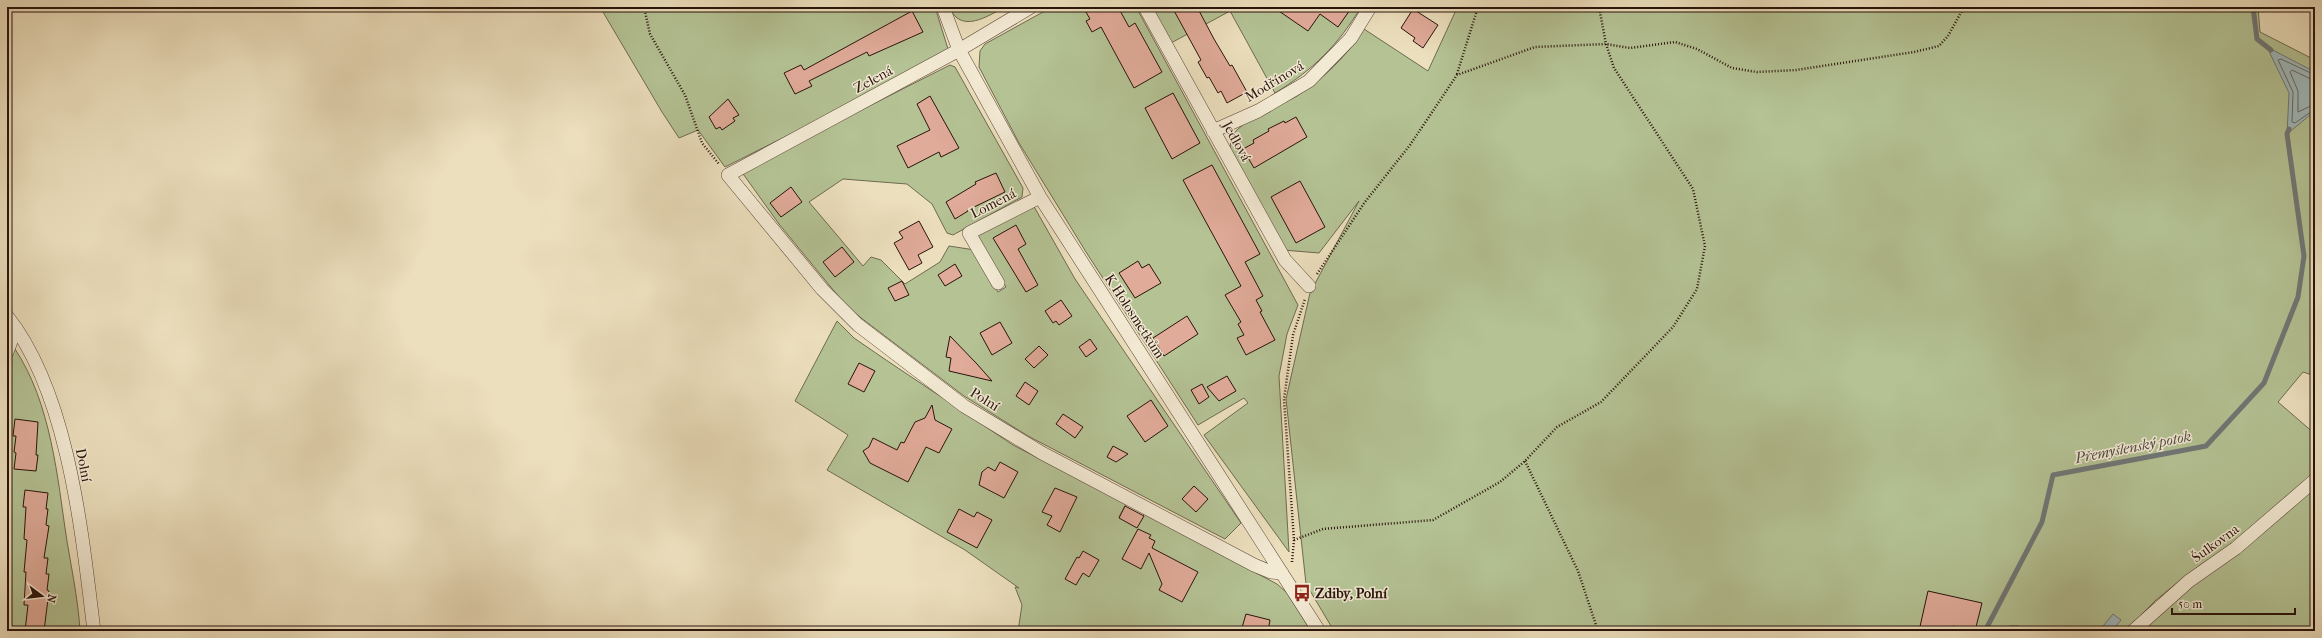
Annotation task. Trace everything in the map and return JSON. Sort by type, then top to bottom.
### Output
[{"type":"street","name":"K Holosmetkům","points":[[943,7],[959,50],[1040,197],[1319,631]]},
{"type":"street","name":"Zelená","points":[[728,175],[959,50],[1031,7]]},
{"type":"street","name":"Jedlová","points":[[1145,7],[1285,260],[1309,286]]},
{"type":"street","name":"Modřínová","points":[[1213,131],[1258,111],[1309,81],[1351,38],[1370,7]]},
{"type":"street","name":"Polní","points":[[728,175],[822,289],[858,325],[964,406],[1042,453],[1254,565],[1271,572],[1282,573]]},
{"type":"street","name":"Lomená","points":[[998,282],[969,233],[1040,197]]},
{"type":"street","name":"Dolní","points":[[7,316],[16,328],[42,374],[61,433],[83,546],[94,631]]},
{"type":"street","points":[[7,352],[16,328]]},
{"type":"street","name":"Šulkovna","points":[[2133,631],[2188,581],[2236,548],[2315,480]]},
{"type":"lane","points":[[2002,631],[2016,629],[2019,631]]},
{"type":"path","points":[[644,7],[650,34],[685,95],[702,143],[728,175]]},
{"type":"path","points":[[1282,573],[1293,561],[1294,540],[1284,399],[1293,335],[1309,286],[1365,202],[1410,145],[1457,75],[1478,7]]},
{"type":"path","points":[[1294,540],[1323,529],[1433,520],[1500,482],[1525,461],[1557,427],[1601,402],[1673,327],[1698,289],[1705,246],[1693,189],[1614,68],[1606,44],[1599,7]]},
{"type":"path","points":[[1457,75],[1535,47],[1606,44],[1630,48],[1675,42],[1697,49],[1732,68],[1757,72],[1796,70],[1914,52],[1939,46],[1948,36],[1964,7]]},
{"type":"path","points":[[1525,461],[1578,571],[1598,631]]},
{"type":"green space","points":[[600,7],[935,7],[948,49],[945,56],[725,167],[698,130],[679,138]]},
{"type":"green space","points":[[949,7],[1005,7],[982,19],[967,22],[960,20],[954,15]]},
{"type":"green space","points":[[1052,7],[1136,7],[1298,305],[1287,334],[1279,376],[1289,552],[1204,435],[1248,403],[1244,398],[1198,425],[1086,252],[1019,143],[979,67],[980,51],[985,44]]},
{"type":"green space","points":[[1152,7],[1361,7],[1353,20],[1324,56],[1288,85],[1275,93],[1230,11],[1171,43]]},
{"type":"green space","points":[[1456,7],[2258,7],[2260,32],[2315,60],[2315,376],[2303,372],[2278,402],[2315,434],[2315,631],[2145,631],[2183,578],[2156,600],[2125,631],[1334,631],[1306,584],[1286,399],[1310,293],[1359,201],[1319,253],[1283,250],[1230,148],[1231,142],[1234,133],[1251,119],[1290,100],[1316,82],[1342,58],[1364,29],[1428,71],[1457,8]]},
{"type":"green space","points":[[950,65],[955,67],[1023,188],[1022,197],[953,235],[947,233],[932,204],[907,184],[843,179],[809,202],[863,266],[871,257],[881,260],[905,284],[940,262],[949,246],[975,250],[998,292],[1006,287],[978,237],[980,230],[1032,203],[1075,279],[1241,523],[1225,539],[1028,436],[964,396],[848,308],[779,224],[741,171]]},
{"type":"green space","points":[[837,321],[854,338],[1013,445],[1126,504],[1119,517],[1137,527],[1144,514],[1277,584],[1287,593],[1311,631],[1018,631],[1022,605],[1015,587],[1019,588],[965,550],[827,470],[848,435],[795,401]]},
{"type":"green space","points":[[7,338],[21,359],[32,381],[41,404],[48,429],[54,454],[76,592],[80,631],[7,631]]},
{"type":"water","points":[[2267,47],[2315,72],[2315,111],[2287,134],[2289,93]]},
{"type":"water","points":[[2113,614],[2121,620],[2112,631],[2099,631]]},
{"type":"building","points":[[1083,7],[1118,7],[1129,27],[1135,23],[1162,72],[1134,88],[1101,27],[1092,32],[1086,21],[1090,19]]},
{"type":"building","points":[[1172,7],[1197,7],[1214,39],[1230,66],[1232,65],[1247,92],[1227,103],[1221,91],[1218,93],[1198,62],[1201,60]]},
{"type":"building","points":[[1273,7],[1352,7],[1338,27],[1320,14],[1308,31]]},
{"type":"building","points":[[1413,9],[1438,25],[1423,48],[1413,41],[1415,38],[1401,28]]},
{"type":"building","points":[[912,11],[923,32],[869,56],[867,52],[809,81],[812,86],[795,94],[784,73],[801,65],[804,70]]},
{"type":"building","points":[[1173,93],[1200,143],[1172,159],[1145,108]]},
{"type":"building","points":[[930,96],[959,148],[941,157],[939,152],[908,168],[897,146],[930,130],[917,104]]},
{"type":"building","points":[[728,99],[739,115],[733,118],[735,121],[722,130],[720,127],[716,129],[709,117]]},
{"type":"building","points":[[1296,117],[1307,137],[1254,168],[1243,149],[1254,143],[1253,140],[1269,131],[1268,129]]},
{"type":"building","points":[[1212,165],[1260,254],[1245,262],[1263,296],[1256,300],[1262,311],[1260,312],[1275,340],[1246,355],[1237,338],[1244,335],[1238,324],[1241,322],[1225,295],[1241,286],[1183,180]]},
{"type":"building","points":[[996,173],[1005,192],[968,210],[955,219],[946,202],[976,184],[975,182]]},
{"type":"building","points":[[1300,181],[1325,227],[1296,243],[1271,197]]},
{"type":"building","points":[[791,187],[802,202],[781,217],[770,203]]},
{"type":"building","points":[[919,221],[933,247],[918,255],[922,263],[909,270],[894,243],[903,238],[899,232]]},
{"type":"building","points":[[1016,225],[1026,244],[1018,249],[1038,285],[1026,292],[993,238]]},
{"type":"building","points":[[842,247],[854,262],[835,277],[823,262]]},
{"type":"building","points":[[1138,261],[1142,268],[1149,264],[1161,283],[1135,298],[1119,273]]},
{"type":"building","points":[[955,264],[962,276],[945,286],[938,275]]},
{"type":"building","points":[[902,281],[909,295],[895,301],[888,288]]},
{"type":"building","points":[[1061,300],[1072,316],[1059,325],[1056,321],[1053,323],[1045,311]]},
{"type":"building","points":[[1187,316],[1198,334],[1164,356],[1153,338]]},
{"type":"building","points":[[1000,322],[1012,343],[992,355],[980,333]]},
{"type":"building","points":[[950,336],[992,381],[949,371],[951,358],[946,357]]},
{"type":"building","points":[[1090,339],[1097,349],[1086,357],[1079,347]]},
{"type":"building","points":[[1039,346],[1048,355],[1034,368],[1025,359]]},
{"type":"building","points":[[859,363],[875,371],[864,392],[848,384]]},
{"type":"building","points":[[1227,376],[1236,391],[1219,401],[1207,387]]},
{"type":"building","points":[[1025,382],[1038,391],[1029,405],[1016,396]]},
{"type":"building","points":[[1202,384],[1209,397],[1199,404],[1191,390]]},
{"type":"building","points":[[1151,400],[1168,426],[1145,442],[1127,416]]},
{"type":"building","points":[[932,405],[935,420],[952,429],[939,453],[926,447],[908,482],[870,463],[863,451],[869,447],[873,438],[897,450],[901,442],[904,443],[915,422],[925,418]]},
{"type":"building","points":[[1063,414],[1083,427],[1075,438],[1056,424]]},
{"type":"building","points":[[15,419],[38,422],[36,455],[38,455],[36,471],[14,469],[16,453],[14,452],[16,436],[13,436]]},
{"type":"building","points":[[1113,446],[1128,454],[1116,462],[1107,457]]},
{"type":"building","points":[[1000,462],[1018,472],[1004,498],[979,485],[982,472],[988,467],[995,471]]},
{"type":"building","points":[[1194,486],[1208,499],[1196,512],[1182,499]]},
{"type":"building","points":[[1055,488],[1077,497],[1060,532],[1047,525],[1052,516],[1042,512]]},
{"type":"building","points":[[25,490],[48,493],[46,525],[49,526],[44,558],[48,558],[46,574],[49,574],[47,590],[49,591],[44,631],[25,631],[28,605],[24,605],[26,572],[24,572],[27,540],[24,539],[26,507],[23,507]]},
{"type":"building","points":[[1125,506],[1144,516],[1137,528],[1119,518]]},
{"type":"building","points":[[959,509],[974,517],[977,512],[992,520],[977,548],[947,532]]},
{"type":"building","points":[[1138,529],[1151,535],[1149,538],[1155,541],[1152,548],[1198,572],[1182,602],[1159,590],[1162,584],[1149,553],[1141,569],[1122,559]]},
{"type":"building","points":[[1083,551],[1099,560],[1089,577],[1083,573],[1076,585],[1065,579],[1077,557],[1079,558]]},
{"type":"building","points":[[1928,591],[1982,603],[1975,631],[1953,626],[1952,631],[1919,631]]},
{"type":"building","points":[[1246,614],[1270,620],[1268,631],[1241,631]]},
{"type":"waterway","name":"Přemyšlenský potok","points":[[2253,7],[2257,39],[2271,50]]},
{"type":"waterway","name":"Přemyšlenský potok","points":[[1985,631],[2042,522],[2053,475],[2206,446],[2264,383],[2298,297],[2304,256],[2287,134],[2289,129]]},
{"type":"place","name":"Zdiby, Polní","points":[[1302,593]]}]
